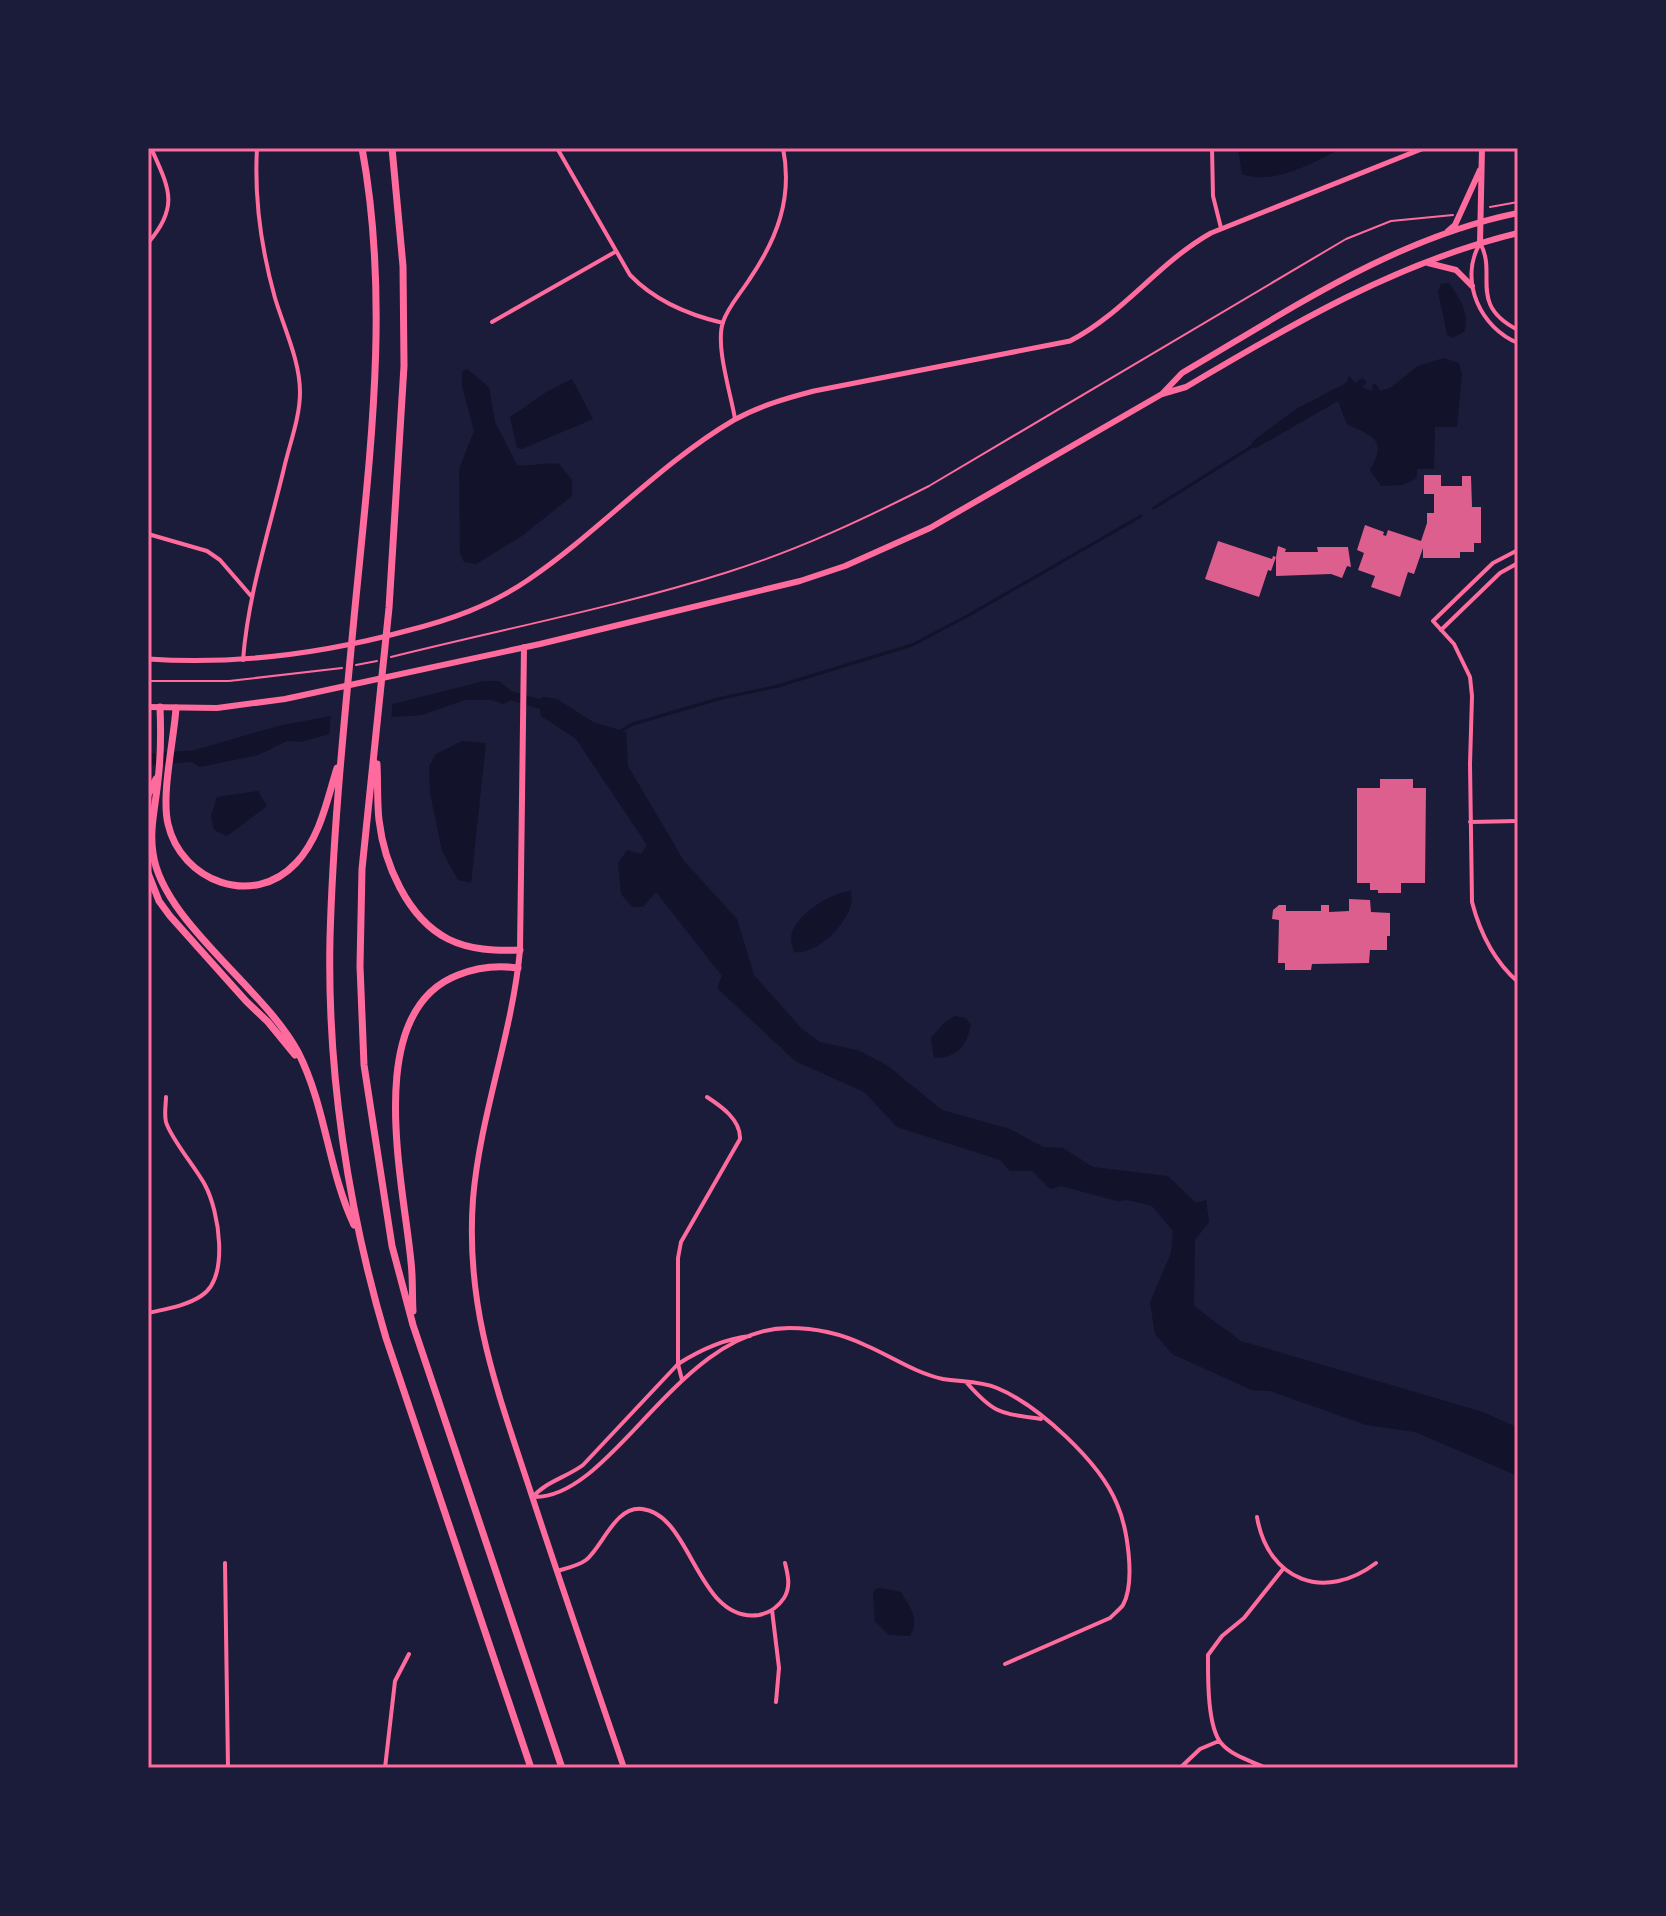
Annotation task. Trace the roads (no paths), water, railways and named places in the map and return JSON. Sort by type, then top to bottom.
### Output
[{"type":"highway","points":[[362,148],[372,226],[376,359],[373,437],[341,755],[330,939],[343,1140],[358,1234],[386,1338],[531,1768]]},
{"type":"highway","points":[[392,148],[400,217],[405,311],[401,435],[389,608],[362,869],[360,966],[364,1065],[392,1246],[413,1325],[562,1768]]},
{"type":"highway","points":[[160,707],[159,774],[152,849],[159,877],[178,908],[282,1027],[298,1053],[325,1124],[345,1205],[358,1234]]},
{"type":"highway","points":[[176,708],[167,820],[174,843],[189,864],[197,872],[220,882],[259,884],[296,864],[313,840],[341,755]]},
{"type":"highway","points":[[376,746],[379,821],[384,846],[392,871],[414,909],[446,938],[469,947],[494,951],[520,950]]},
{"type":"highway","points":[[148,795],[159,774]]},
{"type":"highway","points":[[148,873],[159,901],[170,916],[286,1042],[310,1080]]},
{"type":"highway","points":[[413,1325],[411,1263],[396,1128],[399,1057],[406,1030],[432,991],[448,979],[473,969],[518,968]]},
{"type":"main road","points":[[1480,243],[1482,148]]},
{"type":"main road","points":[[1445,233],[1455,225],[1481,167]]},
{"type":"main road","points":[[148,707],[241,707],[285,699],[524,647],[800,581],[845,566],[930,528],[1162,394],[1182,373],[1330,286],[1398,252],[1445,233],[1518,213]]},
{"type":"main road","points":[[1162,394],[1177,392],[1359,290],[1420,263],[1518,233]]},
{"type":"main road","points":[[1420,263],[1447,266],[1456,270],[1472,286]]},
{"type":"main road","points":[[524,647],[520,950],[505,1041],[478,1159],[473,1200],[474,1284],[479,1325],[501,1406],[624,1768]]},
{"type":"street","points":[[148,243],[167,218],[170,201],[167,185],[151,148]]},
{"type":"street","points":[[243,660],[252,597],[294,435],[300,395],[299,375],[266,265],[259,229],[255,193],[257,148]]},
{"type":"street","points":[[557,148],[630,275],[653,294],[723,323]]},
{"type":"street","points":[[735,419],[720,340],[723,323],[777,233],[787,186],[783,148]]},
{"type":"street","points":[[1212,148],[1213,196],[1221,228]]},
{"type":"street","points":[[148,659],[243,660],[302,655],[438,623],[495,601],[529,580],[698,444],[735,419],[780,400],[814,391],[1070,341],[1105,321],[1162,266],[1189,245],[1221,228],[1424,148]]},
{"type":"street","points":[[1480,243],[1474,254],[1472,286],[1479,310],[1500,333],[1518,343]]},
{"type":"street","points":[[1480,243],[1485,252],[1484,286],[1489,301],[1501,318],[1518,330]]},
{"type":"street","points":[[492,322],[615,252]]},
{"type":"street","points":[[148,534],[207,551],[220,560],[252,597]]},
{"type":"street","points":[[1518,550],[1493,563],[1433,621],[1462,655],[1470,677],[1470,822],[1472,890],[1477,923],[1506,972],[1518,982]]},
{"type":"street","points":[[1441,630],[1500,573],[1518,563]]},
{"type":"street","points":[[1470,822],[1518,821]]},
{"type":"street","points":[[148,1313],[191,1302],[205,1294],[215,1280],[219,1263],[219,1237],[213,1205],[207,1188],[166,1122],[166,1097]]},
{"type":"street","points":[[682,1380],[678,1364],[678,1258],[681,1242],[740,1139],[740,1131],[723,1107],[707,1097]]},
{"type":"street","points":[[533,1497],[545,1498],[567,1489],[592,1472],[703,1362],[766,1330],[787,1328],[828,1333],[863,1344],[920,1372],[999,1388],[1044,1419],[1085,1454],[1113,1494],[1127,1544],[1128,1589],[1122,1606],[1110,1618],[1005,1664]]},
{"type":"street","points":[[533,1497],[541,1487],[568,1476],[583,1465],[678,1364],[696,1352],[730,1339],[750,1336]]},
{"type":"street","points":[[966,1382],[984,1403],[999,1413],[1044,1419]]},
{"type":"street","points":[[557,1571],[582,1563],[627,1512],[638,1508],[659,1515],[673,1529],[700,1577],[731,1608],[751,1615],[772,1610],[783,1600],[788,1588],[785,1563]]},
{"type":"street","points":[[1257,1517],[1259,1534],[1266,1548],[1283,1569],[1301,1579],[1333,1583],[1349,1580],[1376,1563]]},
{"type":"street","points":[[225,1563],[228,1768]]},
{"type":"street","points":[[1266,1768],[1235,1753],[1219,1741],[1212,1718],[1208,1655],[1222,1636],[1244,1618],[1283,1569]]},
{"type":"street","points":[[772,1610],[779,1668],[776,1702]]},
{"type":"street","points":[[385,1768],[395,1681],[409,1654]]},
{"type":"street","points":[[148,1708],[148,1721]]},
{"type":"street","points":[[1180,1768],[1200,1749],[1219,1741]]},
{"type":"waterway","points":[[1154,508],[1251,447]]},
{"type":"waterway","points":[[620,731],[633,724],[718,699],[778,686],[912,645],[1141,516]]}]
